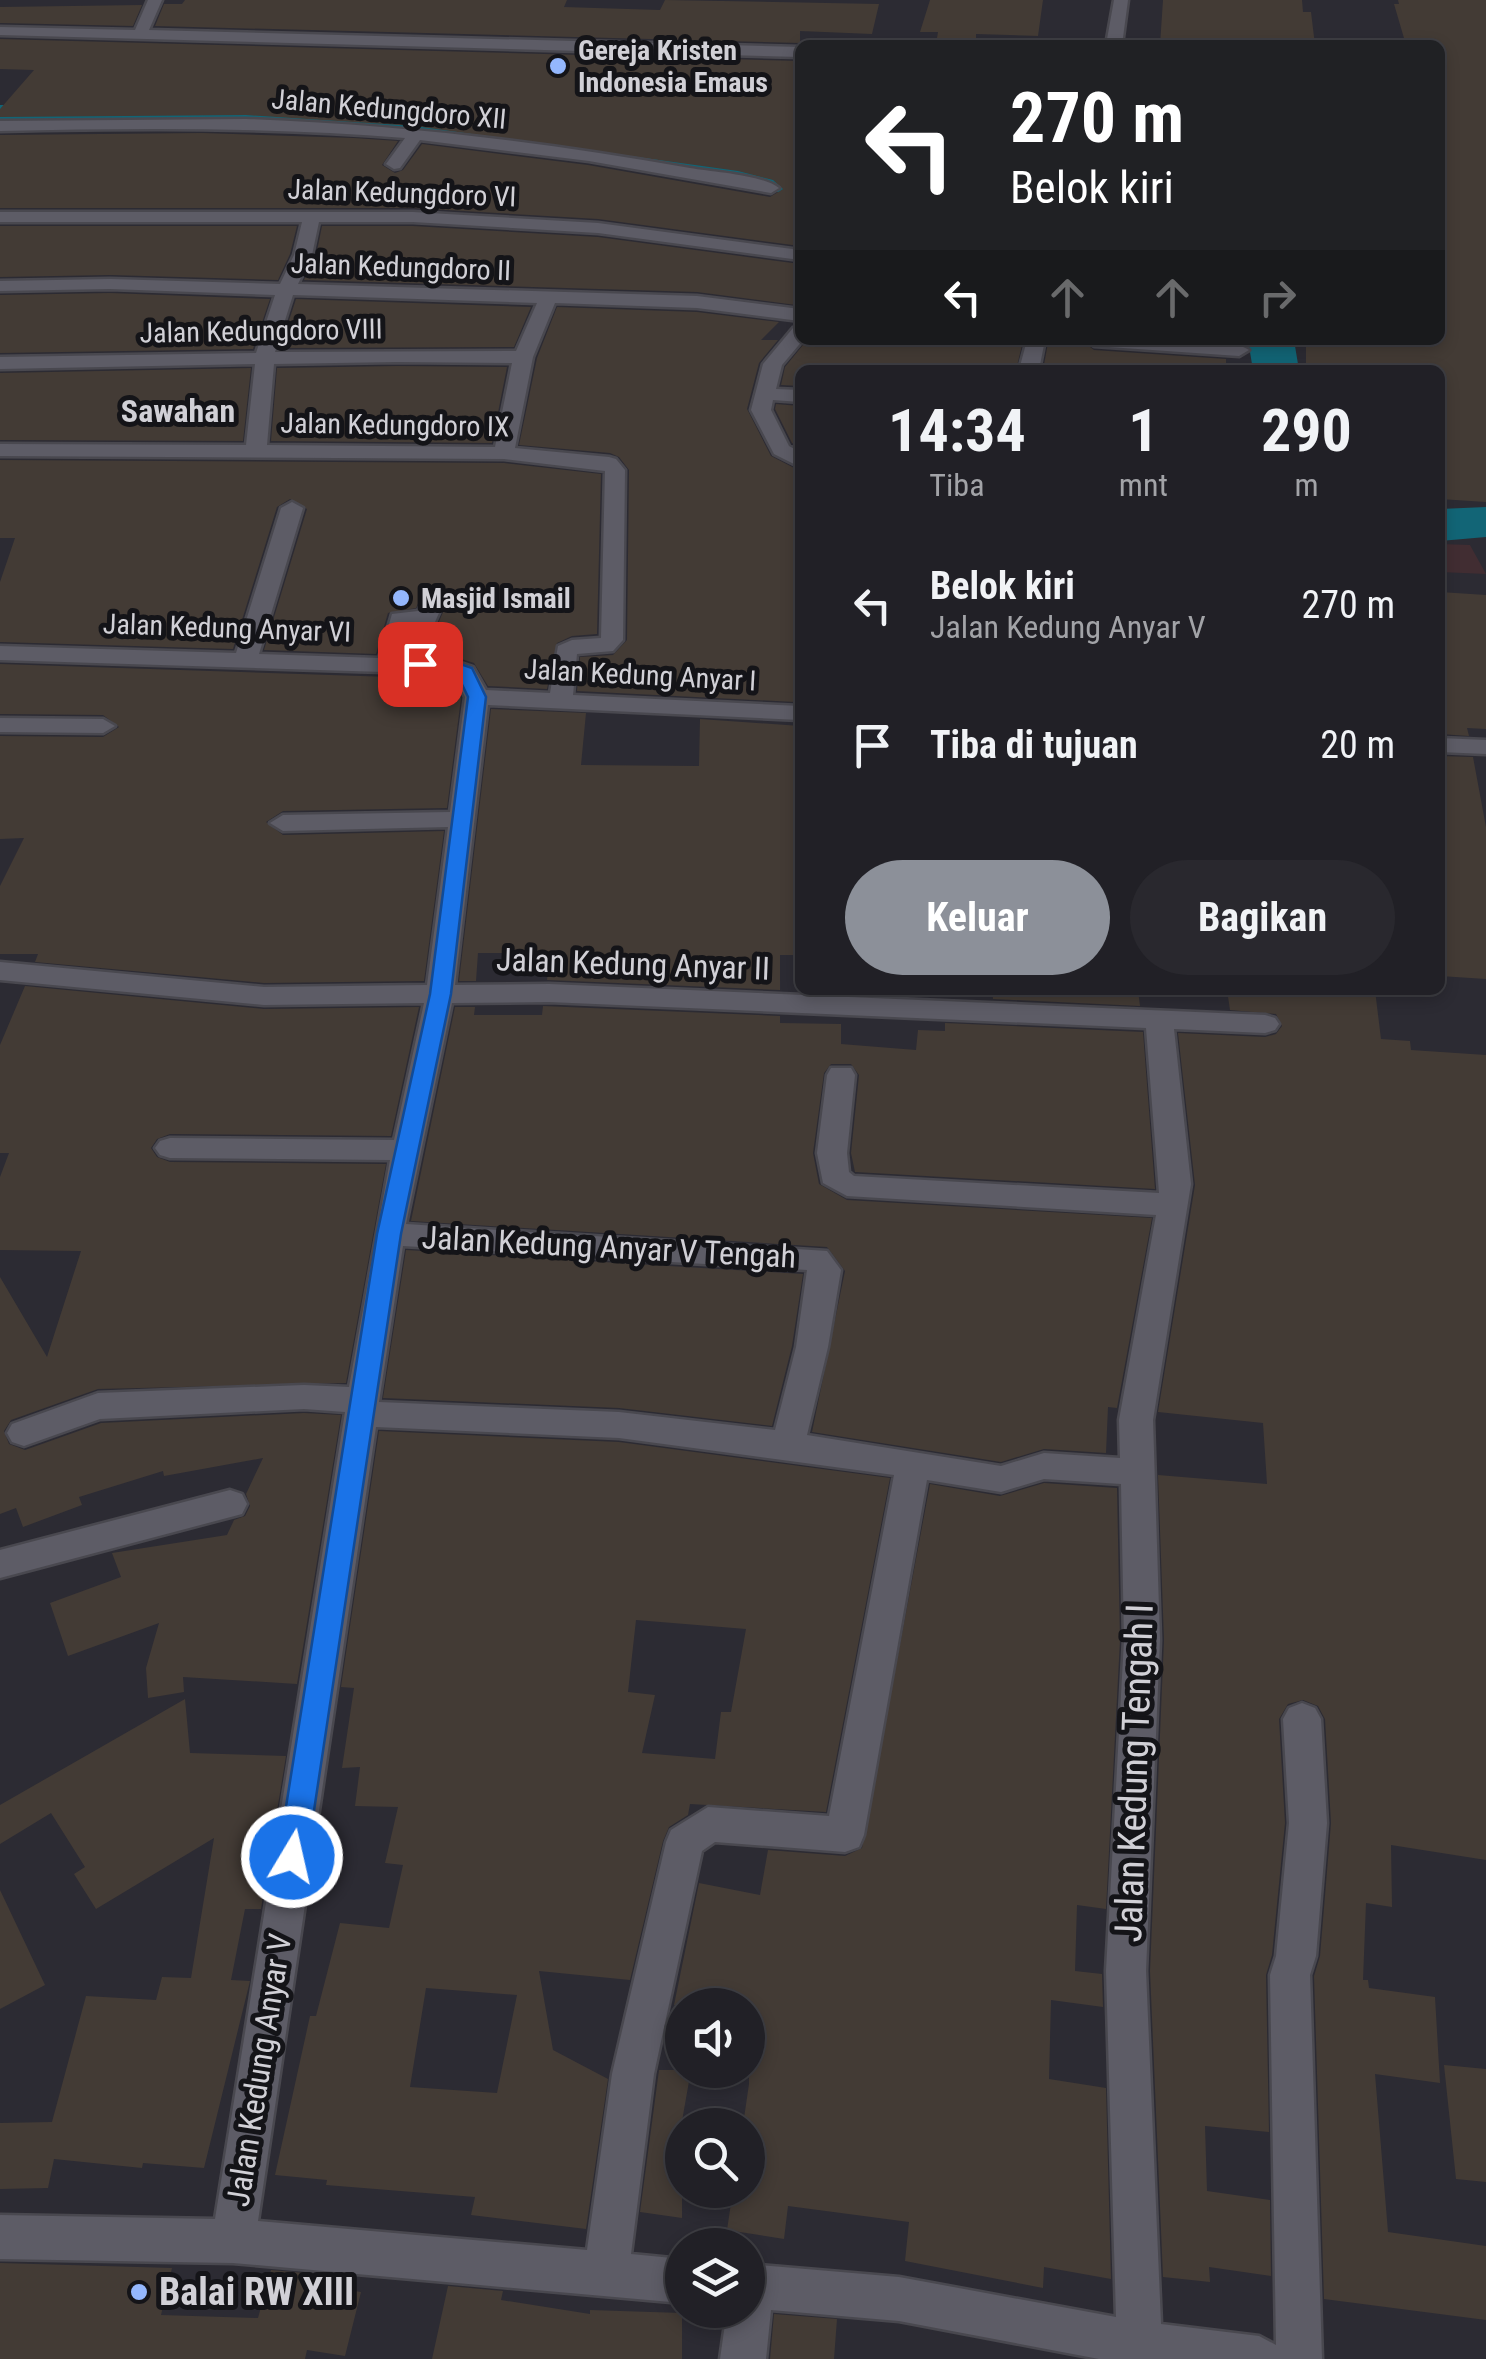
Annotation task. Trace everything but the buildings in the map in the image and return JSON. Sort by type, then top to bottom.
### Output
[{"type":"street","points":[[140,35],[155,0]]},
{"type":"street","points":[[1115,40],[1121,0]]},
{"type":"street","points":[[0,31],[795,52]]},
{"type":"street","name":"Jalan Kedungdoro XII","points":[[0,126],[106,119],[278,125],[624,161],[771,188]]},
{"type":"street","points":[[394,164],[414,137]]},
{"type":"street","points":[[256,451],[265,358],[286,290],[304,255],[312,216]]},
{"type":"street","name":"Jalan Kedungdoro VI","points":[[0,217],[413,217],[598,228],[795,253]]},
{"type":"street","name":"Jalan Kedungdoro II","points":[[0,286],[110,284],[728,304],[795,314]]},
{"type":"street","points":[[504,453],[523,358],[548,299]]},
{"type":"street","points":[[795,338],[773,364],[761,410],[773,438],[795,458]]},
{"type":"street","points":[[1166,345],[1239,350]]},
{"type":"street","name":"Jalan Kedungdoro VIII","points":[[0,363],[523,358]]},
{"type":"street","points":[[763,394],[795,396]]},
{"type":"street","name":"Jalan Kedungdoro IX","points":[[0,450],[504,453],[609,463],[615,470],[612,640],[606,646],[568,649],[561,701]]},
{"type":"street","points":[[246,659],[292,508]]},
{"type":"street","points":[[388,662],[400,619],[427,617],[435,598]]},
{"type":"street","name":"Jalan Kedung Anyar VI","points":[[0,653],[452,666],[466,672],[477,697]]},
{"type":"street","name":"Jalan Kedung Anyar I","points":[[477,697],[795,713]]},
{"type":"street","name":"Jalan Kedung Anyar V","points":[[233,2241],[389,1234],[440,994],[477,697]]},
{"type":"street","points":[[0,725],[103,726]]},
{"type":"street","points":[[1445,745],[1486,747]]},
{"type":"street","points":[[283,823],[462,819]]},
{"type":"street","name":"Jalan Kedung Anyar II","points":[[0,972],[264,996],[549,993],[1265,1024]]},
{"type":"street","name":"Jalan Kedung Tengah I","points":[[1138,2344],[1126,1971],[1142,1640],[1136,1420],[1176,1184],[1159,1022]]},
{"type":"street","points":[[841,1075],[832,1153],[834,1176],[847,1186],[1174,1205]]},
{"type":"street","points":[[170,1148],[407,1150]]},
{"type":"street","name":"Jalan Kedung Anyar V Tengah","points":[[389,1234],[816,1259],[825,1270],[809,1362],[788,1444]]},
{"type":"street","points":[[24,1433],[98,1406],[289,1397],[362,1407],[619,1426],[788,1444],[1001,1479],[1044,1466],[1137,1472]]},
{"type":"street","points":[[606,2274],[633,2074],[685,1842],[708,1824],[846,1835],[912,1466]]},
{"type":"street","points":[[0,1564],[230,1504]]},
{"type":"street","points":[[1299,2359],[1290,1995],[1308,1823],[1302,1718]]},
{"type":"street","points":[[0,2238],[233,2241],[665,2279]]},
{"type":"street","points":[[765,2287],[898,2299],[1138,2344],[1259,2359]]},
{"type":"street","points":[[743,2359],[746,2328]]},
{"type":"shaded area","points":[[1445,544],[1470,545],[1486,574],[1445,572]]},
{"type":"waterway","points":[[0,117],[318,116],[599,150],[795,183]]},
{"type":"waterway","points":[[1272,345],[1275,365]]},
{"type":"waterway","points":[[1445,525],[1486,522]]},
{"type":"place","name":"Gereja Kristen Indonesia Emaus","points":[[558,66]]},
{"type":"place","name":"Masjid Ismail","points":[[401,598]]},
{"type":"place","name":"Balai RW XIII","points":[[139,2292]]},
{"type":"district","name":"Sawahan","points":[[178,411]]},
{"type":"route","points":[[292,1857],[389,1234],[440,994],[477,697],[466,672],[452,666],[420,664]]}]
